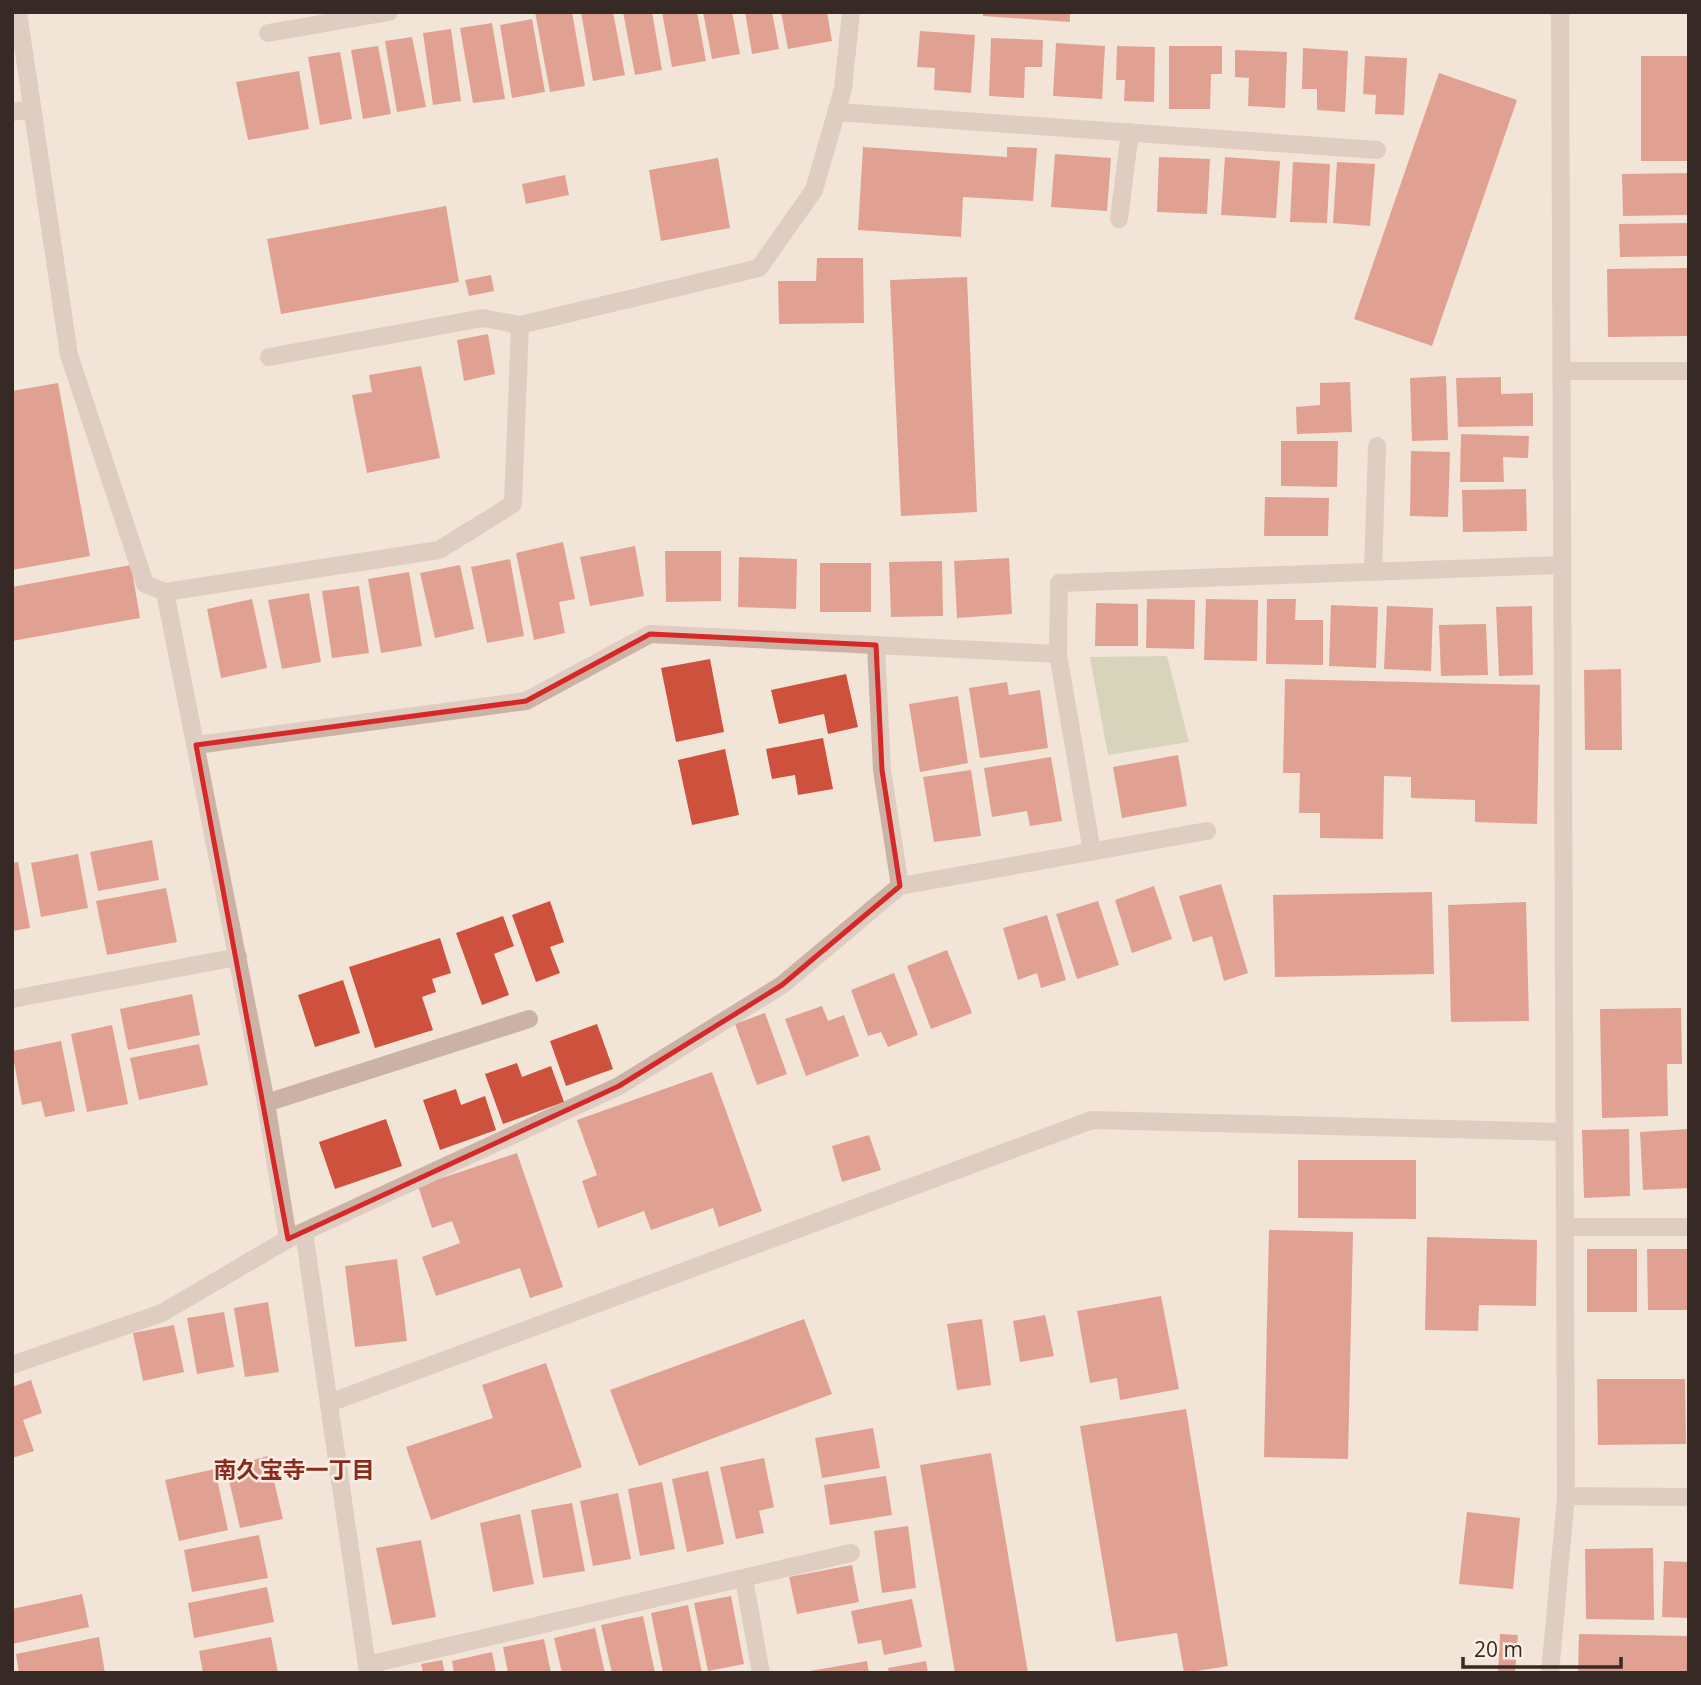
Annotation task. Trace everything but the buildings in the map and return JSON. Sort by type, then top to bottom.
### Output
[{"type":"street","points":[[18,12],[69,355],[145,584],[165,592],[439,550],[513,503],[520,326]]},
{"type":"street","points":[[268,33],[389,12]]},
{"type":"street","points":[[269,357],[483,318],[520,326],[759,268],[814,190],[844,89],[851,12]]},
{"type":"street","points":[[1550,1673],[1566,1496],[1560,12]]},
{"type":"street","points":[[12,112],[32,109]]},
{"type":"street","points":[[837,112],[1377,150]]},
{"type":"street","points":[[1119,219],[1130,132]]},
{"type":"street","points":[[1562,371],[1689,371]]},
{"type":"street","points":[[1373,572],[1377,446]]},
{"type":"street","points":[[1092,852],[1058,654],[1059,583],[1562,565]]},
{"type":"street","points":[[165,592],[266,1103],[329,1403],[368,1669],[851,1553]]},
{"type":"street","points":[[196,745],[526,701],[650,634],[1058,654]]},
{"type":"street","points":[[876,645],[882,770],[900,886]]},
{"type":"street","points":[[12,1365],[162,1313],[296,1236],[619,1086],[782,985],[900,886],[1207,831]]},
{"type":"street","points":[[12,999],[238,957]]},
{"type":"street","points":[[266,1103],[529,1019]]},
{"type":"street","points":[[329,1403],[1092,1120],[1564,1132]]},
{"type":"street","points":[[1565,1227],[1689,1227]]},
{"type":"street","points":[[1566,1496],[1689,1497]]},
{"type":"street","points":[[744,1579],[761,1673]]},
{"type":"highlighted area","points":[[650,634],[876,645],[882,770],[900,886],[782,985],[619,1086],[288,1239],[196,745],[526,701]]},
{"type":"green space","points":[[1167,656],[1189,742],[1108,755],[1090,657]]},
{"type":"district","name":"南久宝寺一丁目","points":[[294,1470]]}]
